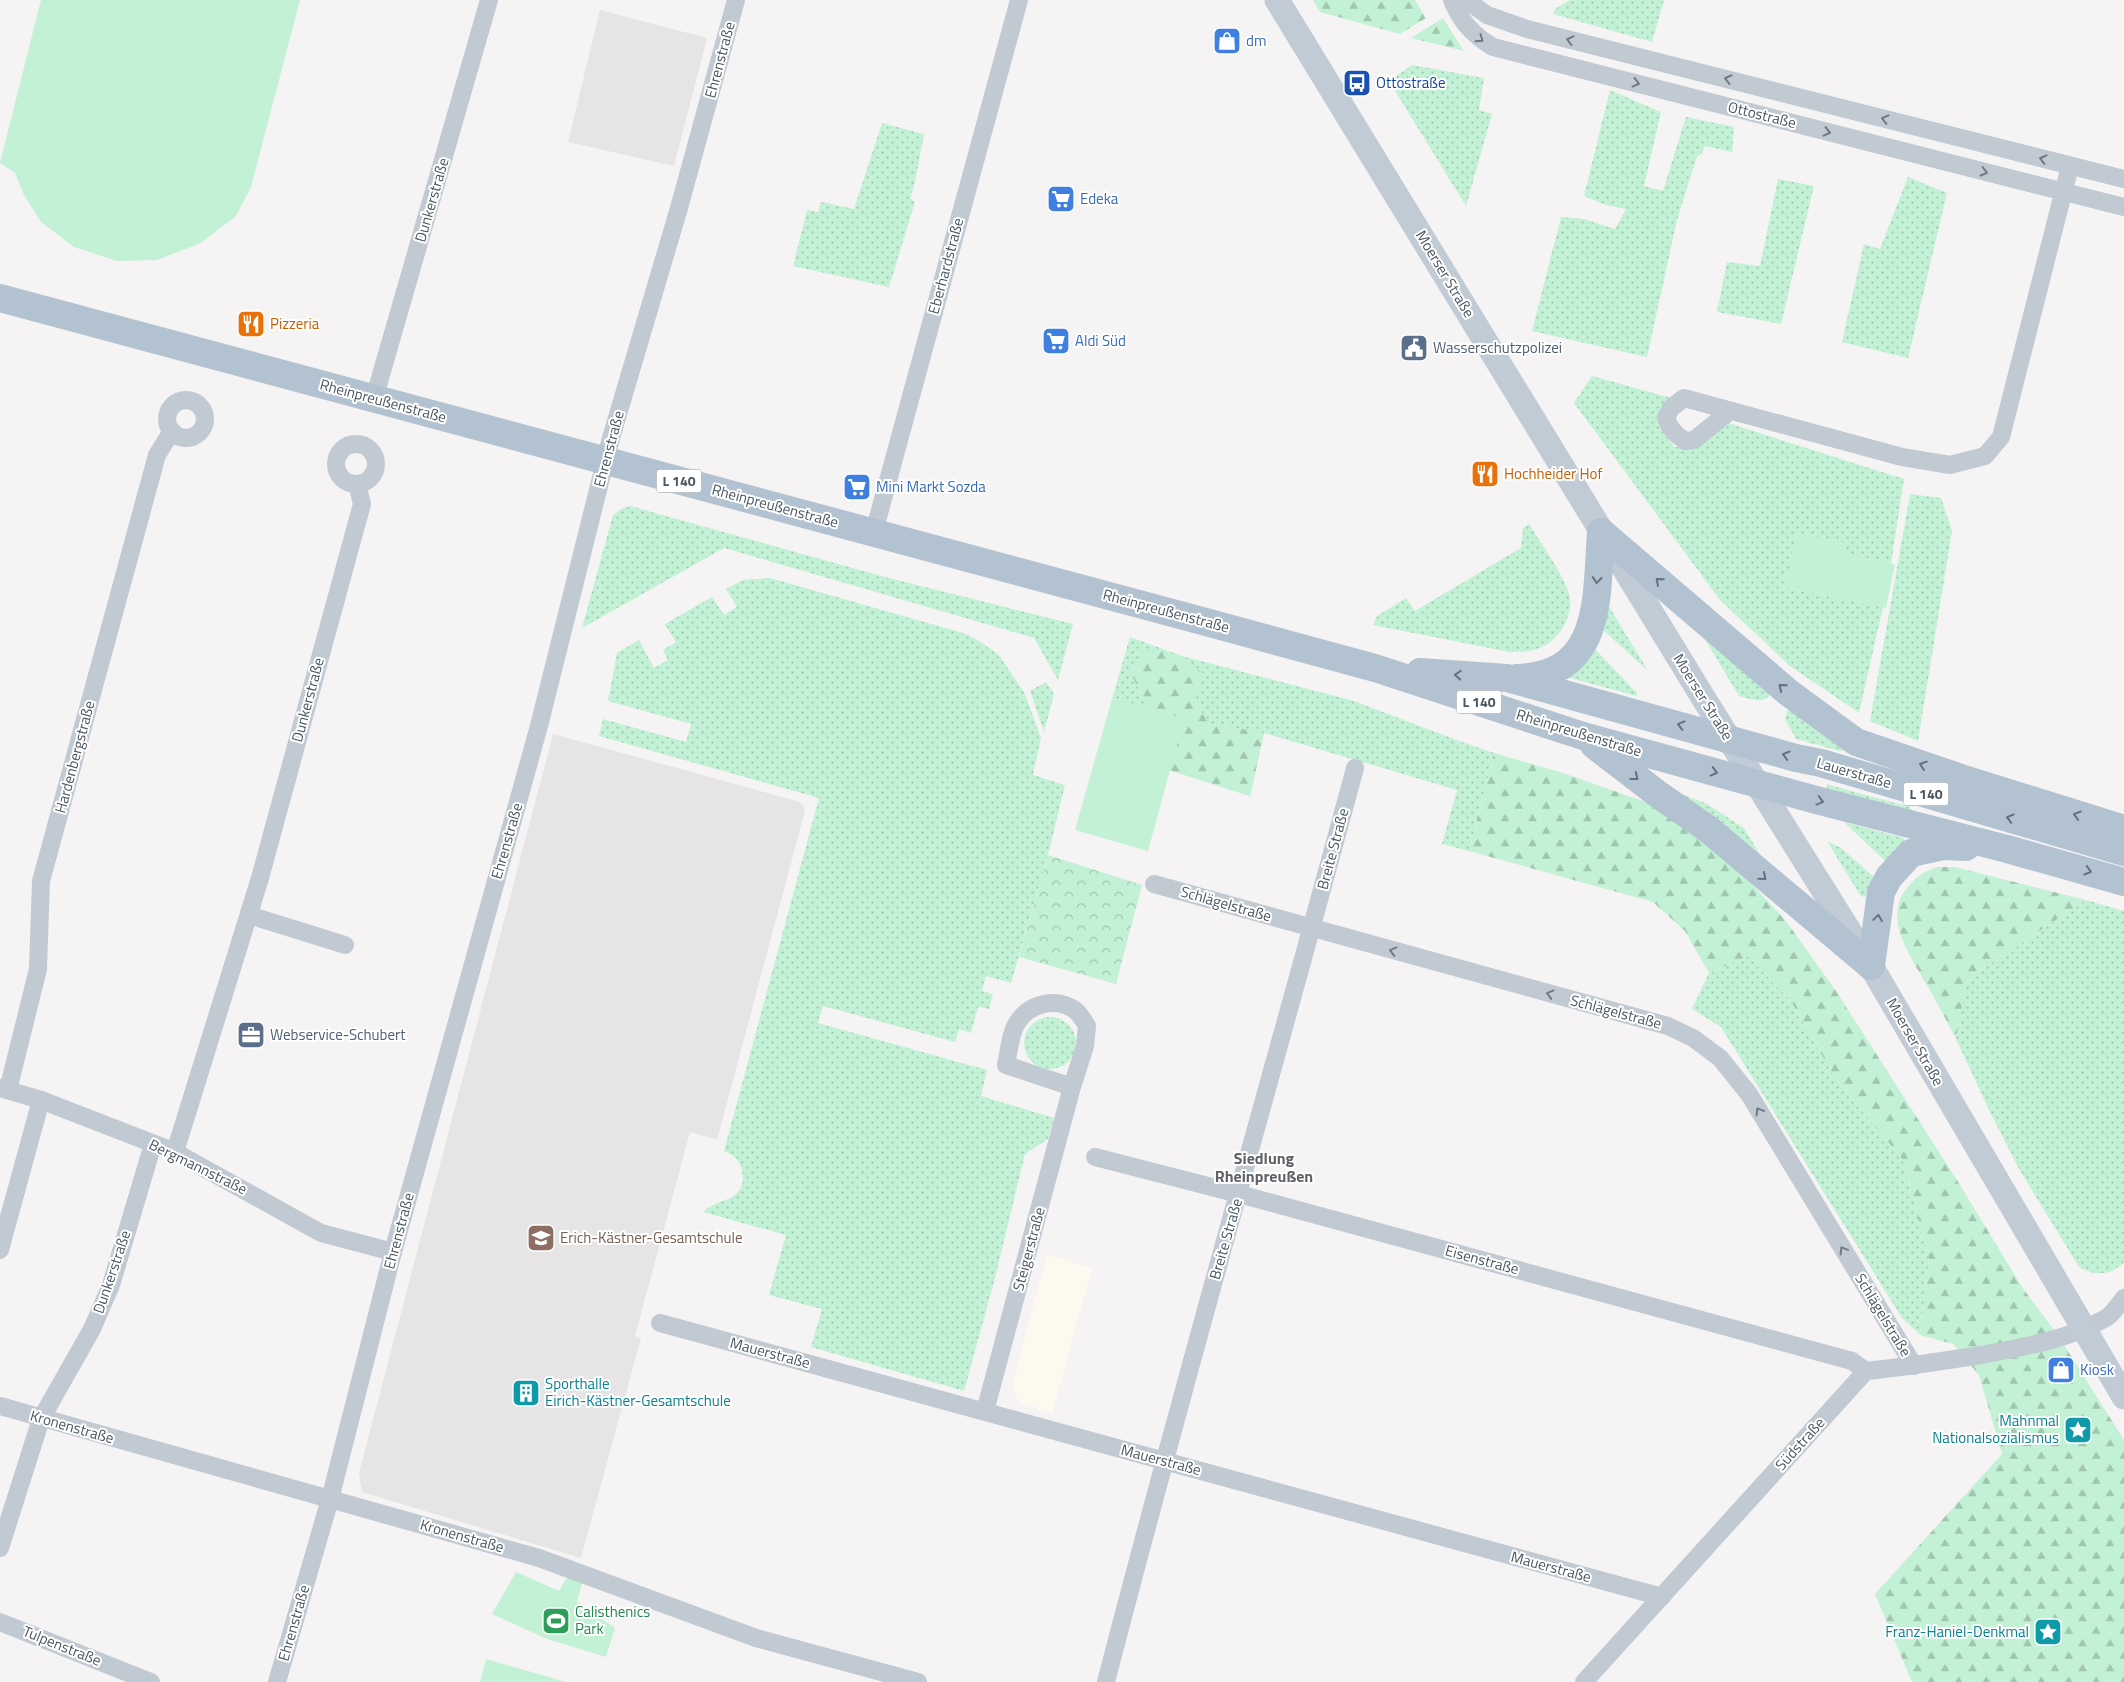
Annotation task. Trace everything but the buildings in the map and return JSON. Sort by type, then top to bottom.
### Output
[{"type":"main road","name":"Moerser Straße","points":[[1276,0],[1756,784],[1871,966],[2124,1397]]},
{"type":"main road","name":"Rheinpreußenstraße","points":[[0,298],[1375,668],[1583,736],[1756,784]]},
{"type":"main road","points":[[1507,678],[1529,678],[1549,674],[1572,659],[1589,634],[1594,617],[1601,532]]},
{"type":"main road","points":[[1601,532],[1789,693],[1856,742],[1961,778],[2124,829]]},
{"type":"main road","name":"Rheinpreußenstraße","points":[[1375,668],[1507,678],[1728,738]]},
{"type":"main road","points":[[1583,736],[1659,795],[1708,829],[1871,966]]},
{"type":"main road","name":"Lauerstraße","points":[[1728,738],[2124,852]]},
{"type":"main road","name":"L 140","points":[[1756,784],[2007,849],[2124,882]]},
{"type":"main road","points":[[1871,966],[1881,892],[1889,877],[1911,852],[1943,846],[2007,849]]},
{"type":"street","name":"Dunkerstraße","points":[[374,399],[489,0]]},
{"type":"street","name":"Ehrenstraße","points":[[277,1682],[330,1499],[393,1252],[539,726],[605,461],[679,208],[736,0]]},
{"type":"street","name":"Eberhardstraße","points":[[874,532],[1019,0]]},
{"type":"street","name":"Ottostraße","points":[[1452,0],[1458,14],[1474,35],[1493,47],[2124,207]]},
{"type":"street","name":"Ottostraße","points":[[1466,0],[1487,15],[1527,29],[2124,179]]},
{"type":"street","points":[[1730,411],[1902,457],[1950,465],[1985,456],[2001,437],[2070,166]]},
{"type":"street","name":"Hardenbergstraße","points":[[4,1089],[38,970],[41,881],[157,455],[172,431]]},
{"type":"street","name":"Dunkerstraße","points":[[175,1152],[249,915],[362,504],[357,484]]},
{"type":"street","name":"Breite Straße","points":[[1106,1682],[1163,1461],[1239,1194],[1355,768]]},
{"type":"street","name":"Schlägelstraße","points":[[1154,884],[1668,1026],[1693,1038],[1720,1058],[1749,1094],[1914,1366]]},
{"type":"street","points":[[249,915],[344,945]]},
{"type":"street","name":"Steigerstraße","points":[[985,1412],[1072,1086],[1085,1046],[1087,1026],[1076,1011],[1062,1004],[1043,1003],[1026,1011],[1016,1024],[1006,1065],[1072,1086]]},
{"type":"street","name":"Bergmannstraße","points":[[4,1089],[41,1100],[175,1152],[321,1232],[393,1252]]},
{"type":"street","points":[[0,1250],[41,1100]]},
{"type":"street","name":"Dunkerstraße","points":[[0,1548],[41,1419],[92,1328],[111,1285],[153,1144]]},
{"type":"street","name":"Eisenstraße","points":[[1095,1157],[1239,1194],[1852,1361],[1866,1370]]},
{"type":"street","points":[[1866,1370],[1914,1366],[2015,1349],[2051,1340],[2084,1329],[2108,1317],[2124,1298]]},
{"type":"street","name":"Mauerstraße","points":[[660,1323],[1662,1597]]},
{"type":"street","name":"Südstraße","points":[[1584,1682],[1866,1370]]},
{"type":"street","name":"Kronenstraße","points":[[0,1406],[539,1558],[756,1638],[918,1682]]},
{"type":"street","name":"Tulpenstraße","points":[[0,1622],[151,1682]]},
{"type":"shaded area","points":[[600,10],[707,38],[674,166],[568,142]]},
{"type":"shaded area","name":"Erich-Kästner-Gesamtschule","points":[[553,734],[797,801],[804,806],[805,811],[717,1140],[690,1132],[635,1336],[641,1338],[581,1558],[362,1492],[359,1473]]},
{"type":"shaded area","points":[[1047,1254],[1092,1268],[1052,1414],[1019,1402],[1012,1386]]},
{"type":"green space","points":[[41,0],[300,0],[251,187],[236,216],[201,243],[157,260],[117,261],[74,247],[41,222],[24,195],[15,173],[0,163]]},
{"type":"green space","points":[[1313,0],[1415,0],[1426,18],[1400,34],[1320,12]]},
{"type":"green space","points":[[1570,0],[1664,0],[1652,42],[1553,14],[1555,9]]},
{"type":"green space","points":[[1443,18],[1464,51],[1411,38]]},
{"type":"green space","points":[[1412,65],[1484,78],[1479,110],[1492,114],[1466,206],[1389,81]]},
{"type":"green space","points":[[1610,90],[1661,112],[1644,186],[1663,191],[1686,117],[1734,127],[1732,152],[1705,146],[1701,155],[1697,156],[1677,220],[1647,357],[1532,331],[1561,217],[1584,219],[1615,229],[1626,209],[1606,205],[1584,196]]},
{"type":"green space","points":[[882,123],[924,134],[915,183],[910,198],[915,202],[889,287],[793,266],[807,210],[818,212],[821,202],[854,209]]},
{"type":"green space","points":[[1908,177],[1947,193],[1908,358],[1842,342],[1864,244],[1880,249]]},
{"type":"green space","points":[[1778,179],[1814,186],[1781,324],[1717,312],[1727,262],[1760,266]]},
{"type":"green space","points":[[1592,376],[1671,398],[1658,420],[1674,447],[1696,446],[1728,423],[1904,479],[1891,563],[1844,554],[1846,543],[1785,587],[1883,607],[1859,713],[1790,666],[1720,600],[1574,403]]},
{"type":"green space","points":[[1910,494],[1941,498],[1952,531],[1918,741],[1870,721]]},
{"type":"green space","points":[[630,506],[885,577],[1073,624],[1058,680],[1034,638],[724,548],[582,628],[613,515],[621,509]]},
{"type":"green space","points":[[1529,524],[1559,571],[1570,598],[1570,607],[1565,623],[1561,631],[1549,643],[1533,650],[1510,652],[1373,625],[1377,616],[1406,598],[1415,611],[1521,548],[1523,528]]},
{"type":"green space","points":[[1796,533],[1846,543],[1844,554],[1895,564],[1886,608],[1785,587]]},
{"type":"green space","points":[[770,578],[963,633],[976,639],[999,655],[1025,694],[1041,738],[1033,775],[1065,785],[1048,855],[1011,983],[986,976],[982,991],[993,994],[989,1009],[978,1007],[971,1033],[959,1029],[955,1042],[823,1006],[818,1023],[987,1070],[981,1096],[1054,1118],[1048,1139],[1025,1154],[995,1278],[964,1391],[811,1347],[822,1309],[769,1295],[786,1235],[703,1212],[709,1207],[736,1194],[741,1188],[743,1181],[740,1163],[736,1158],[724,1151],[819,798],[599,736],[603,719],[686,742],[691,724],[608,701],[617,653],[639,640],[654,668],[668,660],[663,650],[676,642],[665,624],[712,597],[724,615],[737,607],[726,589],[743,580]]},
{"type":"green space","points":[[1607,603],[1648,671],[1601,628]]},
{"type":"green space","points":[[1703,636],[1770,695],[1763,700],[1739,696]]},
{"type":"green space","points":[[1130,637],[1182,656],[1354,701],[1494,753],[1469,851],[1442,844],[1457,790],[1264,733],[1250,796],[1169,770],[1183,719],[1112,699]]},
{"type":"green space","points":[[1594,648],[1637,693],[1637,696],[1566,677]]},
{"type":"green space","points":[[1143,650],[1182,656],[1205,675],[1194,701],[1210,723],[1264,733],[1250,796],[1169,770],[1183,719],[1147,707],[1130,671]]},
{"type":"green space","points":[[1046,682],[1054,694],[1044,732],[1030,691]]},
{"type":"green space","points":[[1112,699],[1147,707],[1184,719],[1148,851],[1075,830]]},
{"type":"green space","points":[[1788,709],[1844,750],[1840,751],[1796,739],[1785,719]]},
{"type":"green space","points":[[1494,753],[1563,773],[1663,808],[1723,853],[1786,921],[1836,991],[1960,1185],[2022,1287],[2059,1337],[2124,1440],[2124,1682],[1912,1682],[1875,1594],[2002,1454],[1979,1375],[1953,1344],[1920,1335],[1929,1260],[1903,1160],[1835,1078],[1791,1001],[1748,956],[1709,973],[1685,931],[1653,902],[1469,851]]},
{"type":"green space","points":[[1826,784],[1910,807],[1912,811],[1828,789]]},
{"type":"green space","points":[[1677,792],[1707,804],[1744,828],[1762,858]]},
{"type":"green space","points":[[1844,822],[1903,838],[1905,842],[1885,861]]},
{"type":"green space","points":[[1827,841],[1841,848],[1874,877],[1866,896],[1860,895]]},
{"type":"green space","points":[[1048,855],[1142,885],[1116,984],[1019,957]]},
{"type":"green space","points":[[1937,867],[1955,867],[2086,900],[1967,979],[1956,1039],[1907,950],[1898,926],[1897,913],[1906,889],[1920,875]]},
{"type":"green space","points":[[2086,900],[2124,911],[2124,1262],[2114,1270],[2103,1273],[2091,1272],[2079,1267],[2019,1169],[1956,1039],[1967,979]]},
{"type":"green space","points":[[1748,956],[1791,1001],[1835,1078],[1903,1160],[1929,1260],[1920,1335],[1902,1318],[1721,1027],[1692,1009],[1709,973]]},
{"type":"green space","points":[[1050,1017],[1064,1021],[1072,1029],[1076,1043],[1072,1057],[1064,1065],[1050,1069],[1036,1065],[1028,1057],[1024,1043],[1028,1029],[1036,1021]]},
{"type":"green space","name":"Calisthenics Park","points":[[516,1572],[559,1591],[569,1574],[583,1579],[577,1602],[615,1628],[606,1657],[547,1639],[492,1614]]},
{"type":"green space","points":[[486,1659],[566,1682],[480,1682]]},
{"type":"place","name":"dm","points":[[1227,41]]},
{"type":"place","name":"Ottostraße","points":[[1357,83]]},
{"type":"place","name":"Edeka","points":[[1061,199]]},
{"type":"place","name":"Pizzeria","points":[[251,324]]},
{"type":"place","name":"Aldi Süd","points":[[1056,341]]},
{"type":"place","name":"Wasserschutzpolizei","points":[[1414,348]]},
{"type":"place","name":"Hochheider Hof","points":[[1485,474]]},
{"type":"place","name":"Mini Markt Sozda","points":[[857,487]]},
{"type":"place","name":"Webservice-Schubert","points":[[251,1035]]},
{"type":"place","name":"Erich-Kästner-Gesamtschule","points":[[541,1238]]},
{"type":"place","name":"Kiosk","points":[[2061,1370]]},
{"type":"place","name":"Sporthalle Eirich-Kästner-Gesamtschule","points":[[526,1393]]},
{"type":"place","name":"Mahnmal Nationalsozialismus","points":[[2078,1430]]},
{"type":"place","name":"Calisthenics Park","points":[[556,1621]]},
{"type":"place","name":"Franz-Haniel-Denkmal","points":[[2048,1632]]},
{"type":"district","name":"Siedlung Rheinpreußen","points":[[1264,1167]]}]
